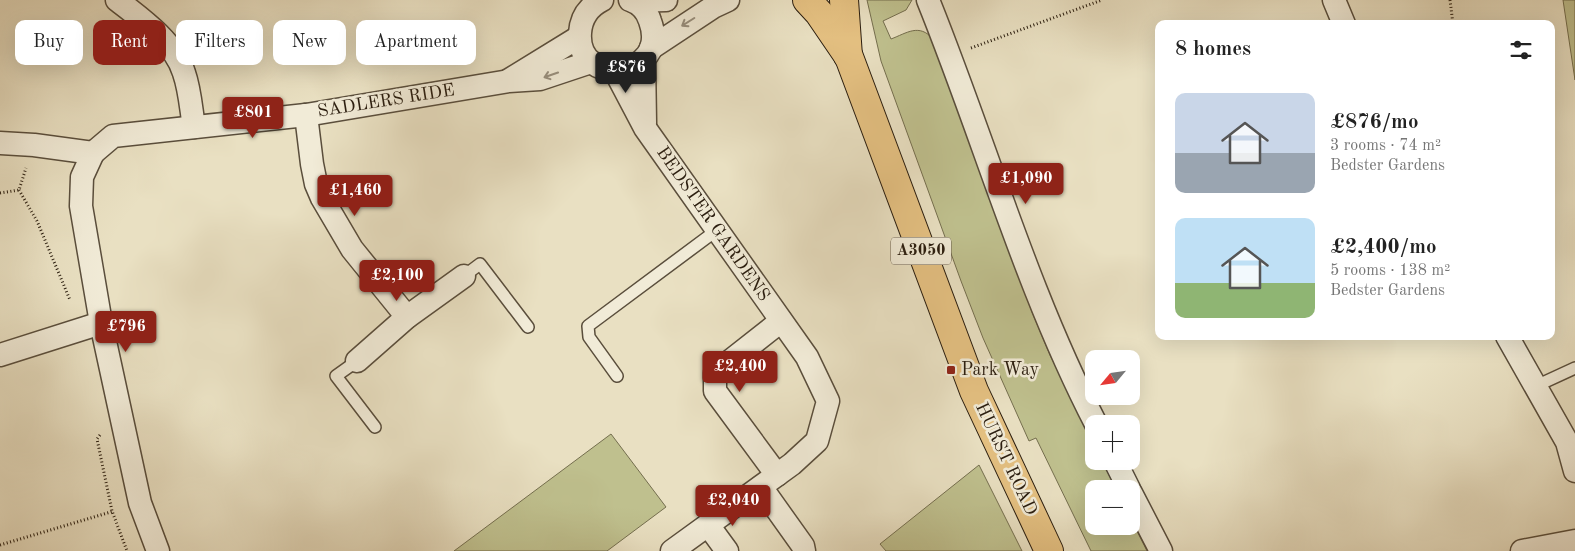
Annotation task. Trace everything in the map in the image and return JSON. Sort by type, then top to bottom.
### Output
[{"type":"main road","name":"HURST ROAD","points":[[807,0],[819,13],[849,57],[974,391],[1049,551]]},
{"type":"main road","name":"HURST ROAD","points":[[844,0],[849,57]]},
{"type":"street","points":[[117,0],[141,18],[170,49],[180,63],[185,75],[194,127]]},
{"type":"street","points":[[602,0],[591,7],[585,8],[579,37],[585,54],[591,62],[606,70],[615,71],[625,70],[706,12],[728,0]]},
{"type":"street","points":[[632,1],[666,0]]},
{"type":"street","points":[[928,0],[951,55],[1050,327],[1092,415]]},
{"type":"street","points":[[1334,0],[1342,20]]},
{"type":"street","name":"BEDSTER GARDENS","points":[[632,1],[649,17],[653,38],[647,53],[645,128]]},
{"type":"street","name":"SADLERS RIDE","points":[[508,81],[579,37]]},
{"type":"street","name":"SADLERS RIDE","points":[[93,153],[114,136],[306,115],[508,81],[540,79],[591,62]]},
{"type":"street","name":"BEDSTER GARDENS","points":[[615,71],[645,128],[807,357],[828,401],[817,441],[769,481],[672,551]]},
{"type":"street","points":[[306,115],[312,164],[316,184],[322,198],[352,249],[408,317]]},
{"type":"street","points":[[0,143],[34,145],[93,153],[82,177],[81,206],[92,326],[140,503],[158,551]]},
{"type":"street","points":[[357,361],[408,317],[464,276]]},
{"type":"street","name":"BEDSTER GARDENS","points":[[781,321],[715,373],[715,391],[769,481],[804,551]]},
{"type":"street","points":[[0,355],[92,326]]},
{"type":"street","points":[[1509,340],[1567,442],[1575,470]]},
{"type":"street","points":[[1140,510],[1161,551]]},
{"type":"street","points":[[708,524],[728,551]]},
{"type":"street","points":[[1522,551],[1575,541]]},
{"type":"lane","points":[[617,376],[588,338],[588,326],[717,230]]},
{"type":"lane","points":[[464,276],[480,264],[528,327]]},
{"type":"lane","points":[[357,361],[336,376],[375,427]]},
{"type":"lane","points":[[1536,386],[1575,368]]},
{"type":"path","points":[[951,55],[1102,0]]},
{"type":"path","points":[[1450,0],[1452,20]]},
{"type":"path","points":[[34,145],[19,190],[92,326]]},
{"type":"path","points":[[0,192],[19,190]]},
{"type":"path","points":[[0,545],[140,503]]},
{"type":"green space","points":[[867,0],[912,0],[906,10],[883,21],[891,39],[918,30],[928,34],[933,39],[1032,312],[1050,355],[1085,426],[1085,470],[1107,470],[1112,480],[1085,480],[1085,535],[1139,535],[1147,551],[1091,551],[1036,438],[1029,441],[983,338],[881,61]]},
{"type":"green space","points":[[1563,0],[1575,0],[1575,80]]},
{"type":"green space","points":[[611,434],[666,507],[607,551],[454,551]]},
{"type":"green space","points":[[979,465],[1022,551],[886,551],[880,544]]},
{"type":"place","name":"Park Way","points":[[951,370]]}]
